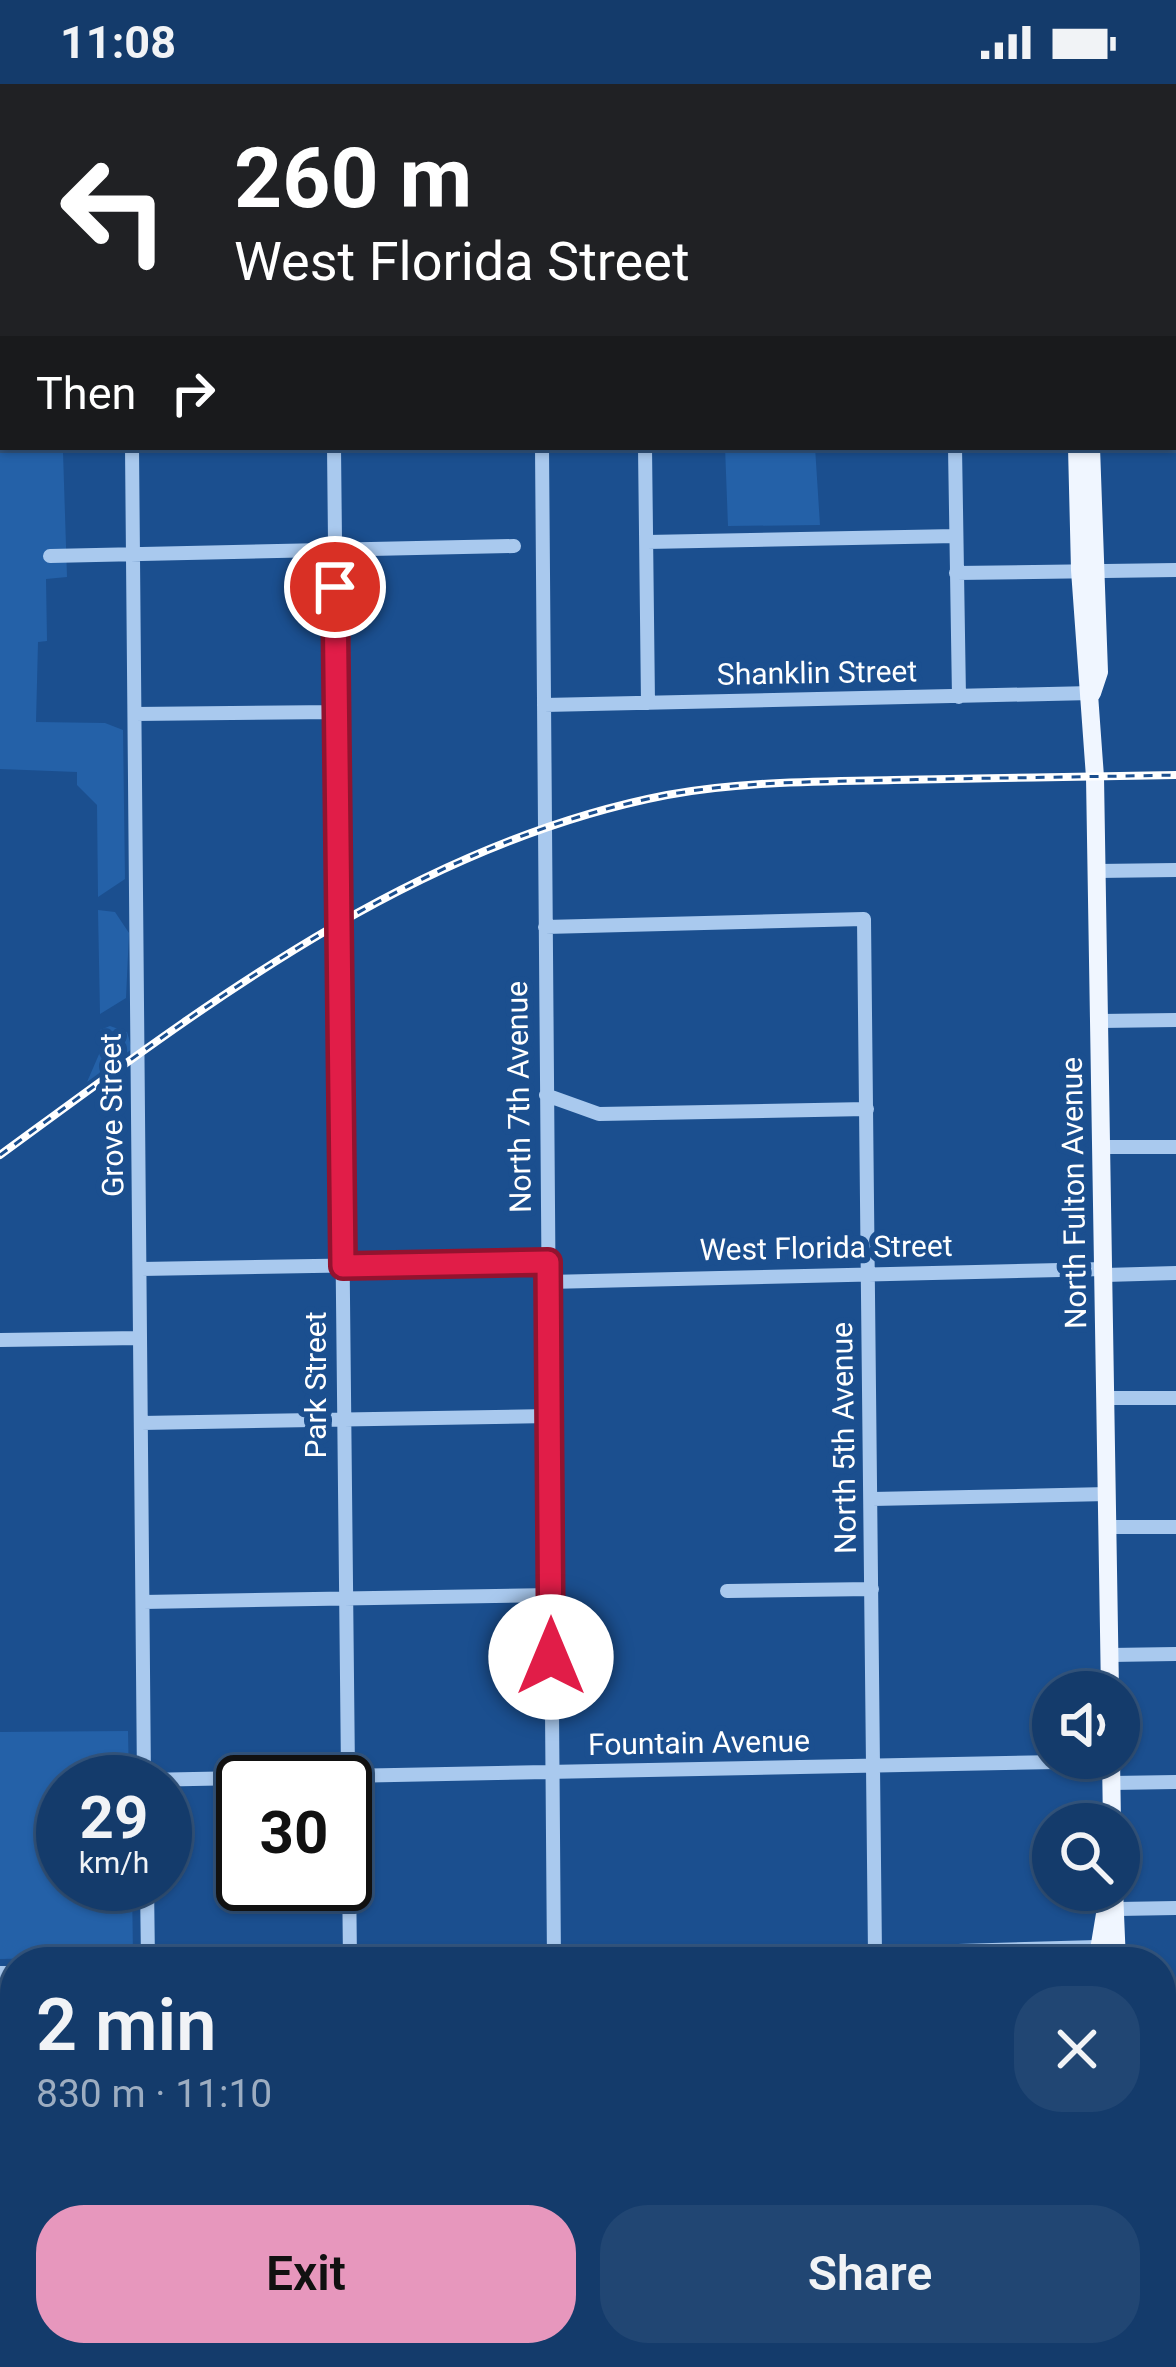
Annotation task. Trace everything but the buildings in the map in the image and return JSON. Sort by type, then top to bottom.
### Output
[{"type":"main road","name":"North Fulton Avenue","points":[[1077,450],[1087,570],[1097,871],[1110,1671]]},
{"type":"main road","name":"North Fulton Avenue","points":[[1087,570],[1090,450]]},
{"type":"main road","points":[[1112,1779],[1112,1803]]},
{"type":"main road","points":[[1099,1947],[1110,1911]]},
{"type":"main road","points":[[1115,1911],[1116,1947]]},
{"type":"street","name":"Grove Street","points":[[132,450],[144,1755]]},
{"type":"street","name":"Park Street","points":[[334,450],[348,1755]]},
{"type":"street","name":"North 7th Avenue","points":[[542,450],[554,1947]]},
{"type":"street","points":[[645,450],[648,704]]},
{"type":"street","points":[[955,450],[958,697]]},
{"type":"street","points":[[647,542],[956,536]]},
{"type":"street","points":[[50,556],[514,546]]},
{"type":"street","points":[[956,573],[1176,570]]},
{"type":"street","name":"Shanklin Street","points":[[544,705],[1092,693]]},
{"type":"street","points":[[135,714],[337,712]]},
{"type":"street","points":[[1097,871],[1176,870]]},
{"type":"street","name":"North 5th Avenue","points":[[545,927],[864,920],[875,1947]]},
{"type":"street","points":[[1100,1022],[1176,1020]]},
{"type":"street","points":[[546,1095],[599,1114],[867,1109]]},
{"type":"street","points":[[1103,1147],[1176,1147]]},
{"type":"street","points":[[141,1269],[548,1262]]},
{"type":"street","name":"West Florida Street","points":[[548,1282],[869,1274],[1176,1274]]},
{"type":"street","points":[[0,1340],[140,1338]]},
{"type":"street","points":[[1108,1398],[1176,1398]]},
{"type":"street","points":[[142,1423],[550,1416]]},
{"type":"street","points":[[872,1499],[1108,1494]]},
{"type":"street","points":[[1108,1527],[1176,1527]]},
{"type":"street","points":[[727,1592],[872,1588]]},
{"type":"street","points":[[143,1602],[552,1595]]},
{"type":"street","points":[[1110,1655],[1176,1654]]},
{"type":"street","name":"Fountain Avenue","points":[[372,1778],[1032,1762]]},
{"type":"street","points":[[1112,1783],[1176,1782]]},
{"type":"street","points":[[1140,1901],[1176,1908]]},
{"type":"street","points":[[147,1911],[148,1947]]},
{"type":"street","name":"Park Street","points":[[349,1911],[350,1947]]},
{"type":"shaded area","points":[[0,450],[87,450],[63,452],[67,577],[46,579],[47,641],[38,642],[36,722],[105,723],[123,730],[125,879],[98,897],[97,805],[77,785],[77,772],[0,769]]},
{"type":"shaded area","points":[[725,450],[815,450],[820,525],[728,526]]},
{"type":"shaded area","points":[[98,910],[115,912],[129,933],[126,998],[100,1014]]},
{"type":"shaded area","points":[[110,1026],[127,1032],[132,1049],[87,1082],[100,1052],[100,1030]]},
{"type":"shaded area","points":[[128,1731],[128,1755],[36,1755],[36,1911],[132,1911],[133,1947],[0,1947],[0,1732]]},
{"type":"railway","points":[[0,1155],[155,1043],[315,938],[398,891],[484,851],[574,818],[667,795],[752,785],[1176,775]]},
{"type":"route","points":[[335,587],[343,1266],[548,1262],[551,1657]]}]
